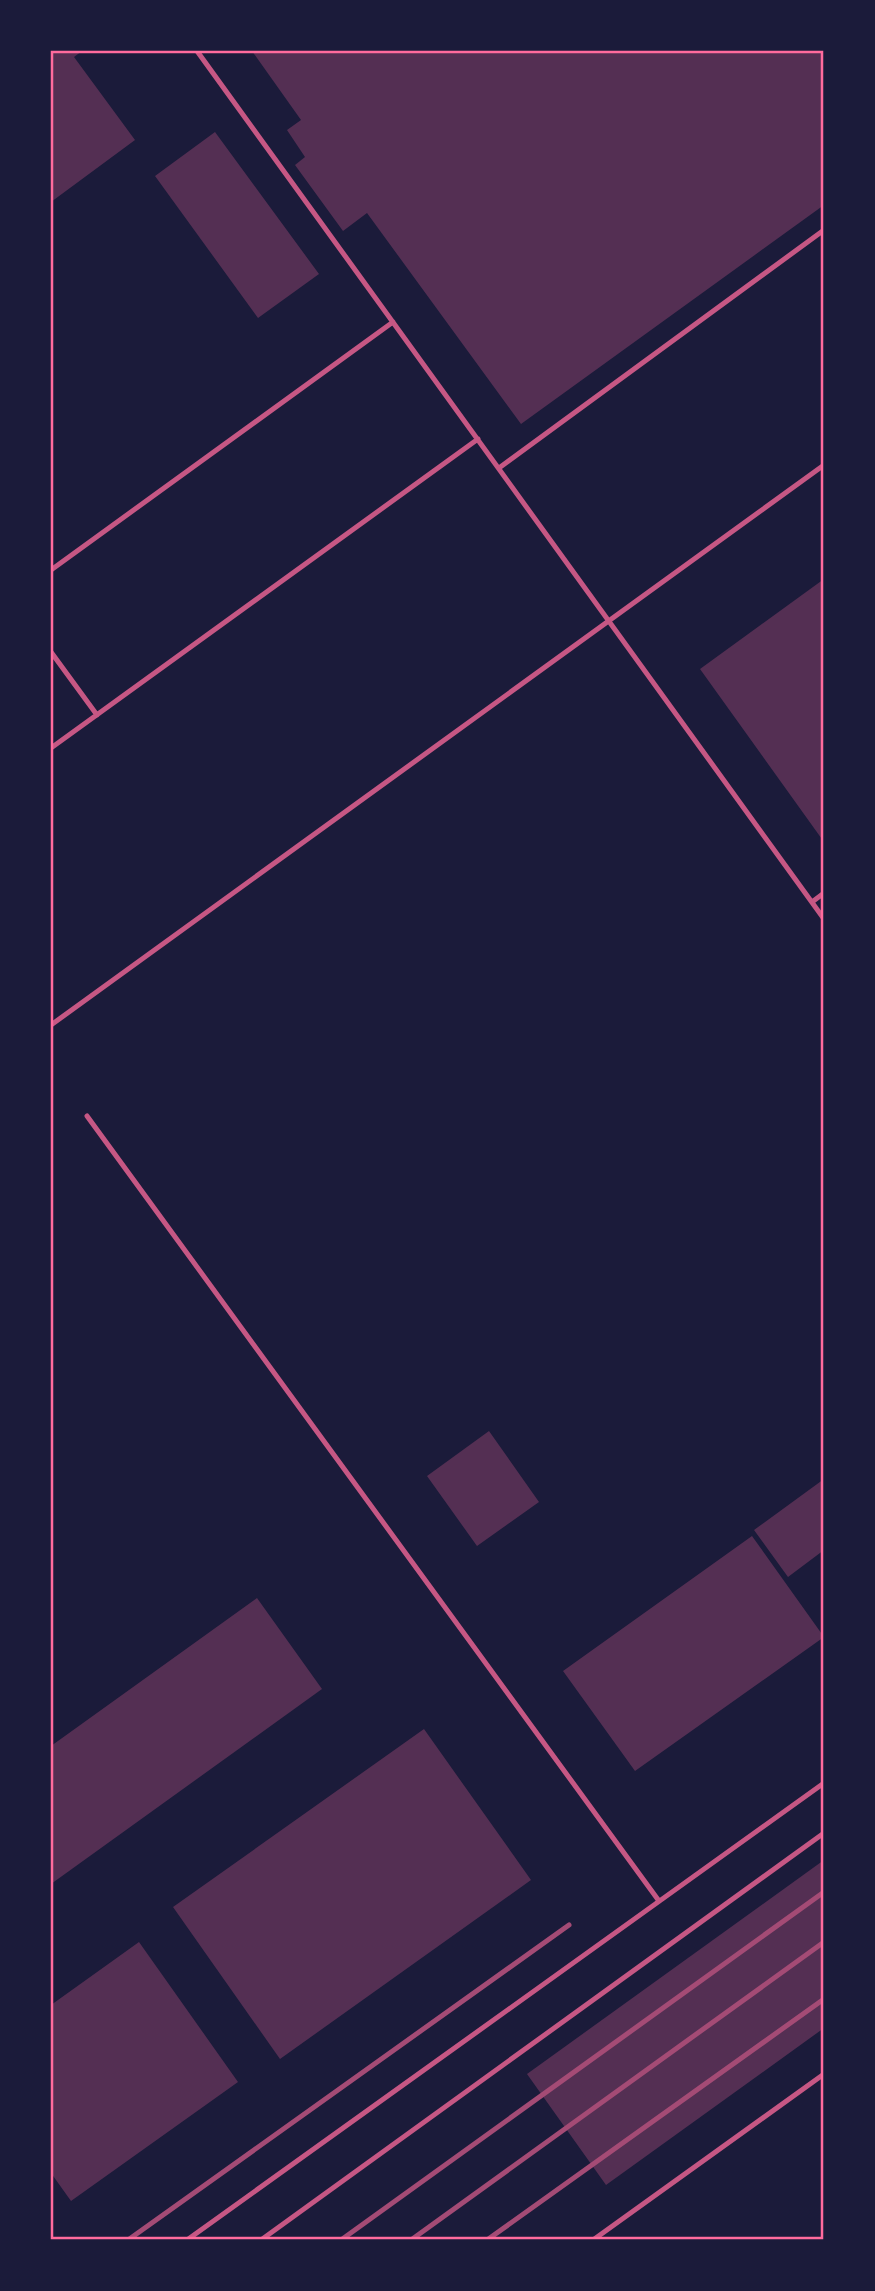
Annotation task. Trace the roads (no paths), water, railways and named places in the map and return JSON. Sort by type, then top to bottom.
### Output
[{"type":"lane","points":[[197,51],[824,919]]},
{"type":"lane","points":[[499,468],[824,230]]},
{"type":"lane","points":[[51,570],[393,322]]},
{"type":"lane","points":[[51,748],[478,439]]},
{"type":"lane","points":[[51,1025],[824,465]]},
{"type":"lane","points":[[51,652],[97,715]]},
{"type":"lane","points":[[812,902],[824,893]]},
{"type":"lane","points":[[86,1116],[659,1901]]},
{"type":"lane","points":[[187,2240],[824,1783]]},
{"type":"lane","points":[[261,2240],[824,1833]]},
{"type":"lane","points":[[593,2240],[824,2074]]},
{"type":"railway","points":[[341,2240],[824,1892]]},
{"type":"railway","points":[[128,2240],[569,1925]]},
{"type":"railway","points":[[411,2240],[824,1942]]},
{"type":"railway","points":[[487,2240],[824,1999]]}]
